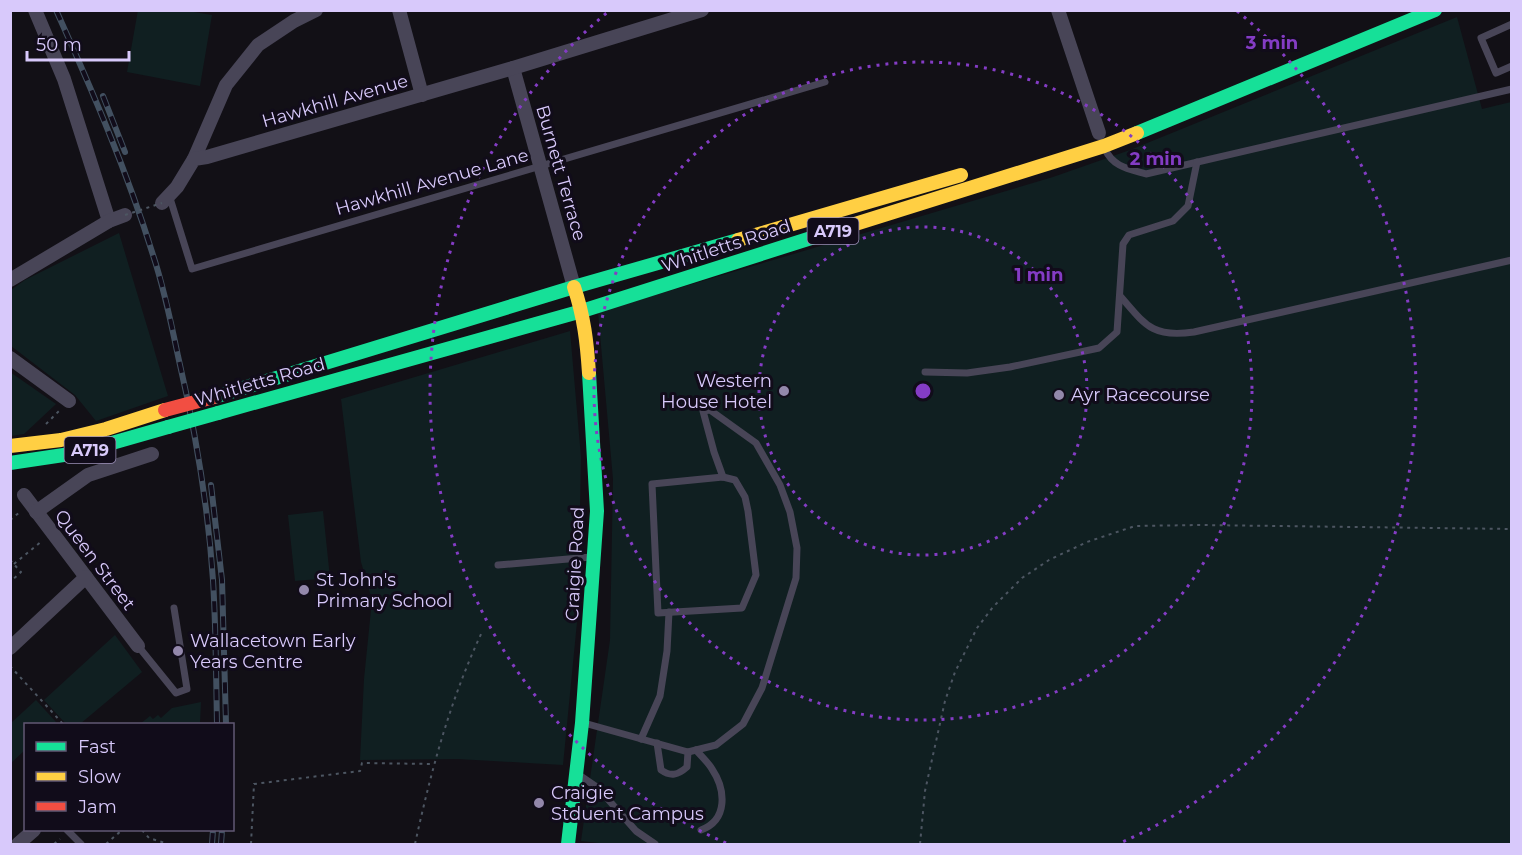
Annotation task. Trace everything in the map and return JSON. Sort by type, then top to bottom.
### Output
[{"type":"main road","name":"Whitletts Road","points":[[10,463],[77,453],[582,312],[1042,164],[1279,66],[1406,10]]},
{"type":"main road","name":"Whitletts Road","points":[[1019,158],[1102,139],[1237,93],[1435,10]]},
{"type":"main road","name":"Whitletts Road","points":[[10,446],[61,440],[106,429],[574,287],[974,171]]},
{"type":"main road","name":"Craigie Road","points":[[568,844],[582,723],[597,511],[587,339],[574,287]]},
{"type":"street","points":[[35,10],[64,79],[109,221]]},
{"type":"street","points":[[166,199],[177,187],[194,159],[226,85],[258,45],[294,21],[316,10]]},
{"type":"street","points":[[399,10],[422,95]]},
{"type":"street","name":"Hawkhill Avenue","points":[[194,159],[422,95],[702,10]]},
{"type":"street","points":[[1058,10],[1102,139]]},
{"type":"street","name":"Burnett Terrace","points":[[513,68],[574,287]]},
{"type":"street","points":[[10,280],[109,221],[125,215]]},
{"type":"street","points":[[10,358],[69,401]]},
{"type":"street","points":[[36,512],[88,475],[152,454]]},
{"type":"street","name":"Queen Street","points":[[24,495],[138,646]]},
{"type":"street","points":[[10,648],[86,577]]},
{"type":"street","points":[[18,844],[33,831]]},
{"type":"lane","points":[[1512,24],[1481,38],[1496,73],[1512,66]]},
{"type":"lane","name":"Hawkhill Avenue Lane","points":[[166,199],[192,269],[825,82]]},
{"type":"lane","points":[[1102,139],[1109,159],[1125,168],[1146,174],[1512,89]]},
{"type":"lane","points":[[925,372],[967,373],[1010,367],[1099,348],[1117,332],[1123,244],[1129,235],[1173,221],[1188,206],[1197,162]]},
{"type":"lane","points":[[1121,297],[1136,315],[1156,331],[1172,334],[1183,333],[1512,260]]},
{"type":"lane","points":[[319,365],[322,384]]},
{"type":"lane","points":[[582,723],[692,751],[716,745],[743,724],[762,688],[796,578],[797,548],[790,512],[780,485],[756,443],[710,410],[703,411],[723,477]]},
{"type":"lane","points":[[723,477],[735,480],[745,497],[756,575],[742,608],[658,613],[652,484],[723,477]]},
{"type":"lane","points":[[498,565],[594,556]]},
{"type":"lane","points":[[138,646],[176,693],[187,690],[174,608]]},
{"type":"lane","points":[[641,739],[660,696],[667,651],[669,612]]},
{"type":"lane","points":[[657,743],[661,770],[667,774],[674,775],[687,767],[692,751]]},
{"type":"lane","points":[[692,751],[712,769],[721,790],[723,803],[715,822],[710,827],[701,830]]},
{"type":"lane","points":[[577,773],[598,788],[636,831],[654,844]]},
{"type":"lane","points":[[69,831],[81,844]]},
{"type":"path","points":[[125,215],[166,199]]},
{"type":"path","points":[[920,844],[925,791],[945,701],[954,672],[977,628],[993,607],[1022,578],[1049,560],[1087,542],[1135,526],[1512,529]]},
{"type":"path","points":[[14,564],[52,534]]},
{"type":"path","points":[[10,560],[21,572],[10,582]]},
{"type":"path","points":[[415,844],[433,764],[455,696],[482,632]]},
{"type":"path","points":[[10,666],[62,723]]},
{"type":"path","points":[[251,844],[254,784],[360,771],[362,763],[433,764]]},
{"type":"path","points":[[106,844],[121,831]]},
{"type":"path","points":[[143,831],[149,838],[168,844]]},
{"type":"shaded area","points":[[138,10],[188,11],[212,15],[200,86],[127,72]]},
{"type":"shaded area","name":"Ayr Racecourse","points":[[1457,17],[1482,109],[1511,102],[1511,844],[607,844],[581,841],[610,640],[613,479],[598,312],[1053,177],[1130,150]]},
{"type":"shaded area","points":[[119,233],[168,396],[96,421],[75,395],[11,346],[11,290],[25,280]]},
{"type":"shaded area","points":[[570,331],[581,457],[578,612],[563,765],[458,759],[360,760],[364,679],[372,600],[361,562],[341,399]]},
{"type":"shaded area","points":[[10,372],[56,404],[24,434],[11,436]]},
{"type":"shaded area","points":[[323,511],[330,578],[295,581],[288,515]]},
{"type":"shaded area","points":[[115,635],[142,672],[81,723],[65,723],[44,700]]},
{"type":"shaded area","points":[[36,700],[56,722],[24,723],[24,751],[11,763],[11,723]]},
{"type":"shaded area","points":[[201,702],[200,723],[141,723],[150,716],[153,719],[158,715],[161,718],[172,708]]},
{"type":"railway","points":[[56,10],[96,101],[132,193],[157,267],[170,318],[195,439],[208,524],[214,598],[217,723]]},
{"type":"railway","points":[[103,96],[125,152]]},
{"type":"railway","points":[[211,485],[222,580],[226,723]]},
{"type":"railway","points":[[212,844],[213,831]]},
{"type":"railway","points":[[221,844],[222,831]]},
{"type":"traffic: fast","points":[[1137,133],[1435,10]]},
{"type":"traffic: fast","points":[[218,413],[582,311],[852,225]]},
{"type":"traffic: fast","points":[[214,397],[574,287],[738,240]]},
{"type":"traffic: fast","points":[[568,844],[582,723],[597,511],[589,373]]},
{"type":"traffic: fast","points":[[168,427],[218,413]]},
{"type":"traffic: fast","points":[[10,463],[77,453],[168,427]]},
{"type":"traffic: slow","points":[[852,225],[1104,146],[1137,133]]},
{"type":"traffic: slow","points":[[738,240],[961,175]]},
{"type":"traffic: slow","points":[[574,287],[584,330],[589,373]]},
{"type":"traffic: slow","points":[[10,446],[61,440],[106,429],[165,410]]},
{"type":"traffic: jam","points":[[165,410],[214,397]]},
{"type":"place","name":"Western House Hotel","points":[[784,391]]},
{"type":"place","name":"Ayr Racecourse","points":[[1059,395]]},
{"type":"place","name":"St John's Primary School","points":[[304,590]]},
{"type":"place","name":"Wallacetown Early Years Centre","points":[[178,651]]},
{"type":"place","name":"Craigie Stduent Campus","points":[[539,803]]}]
